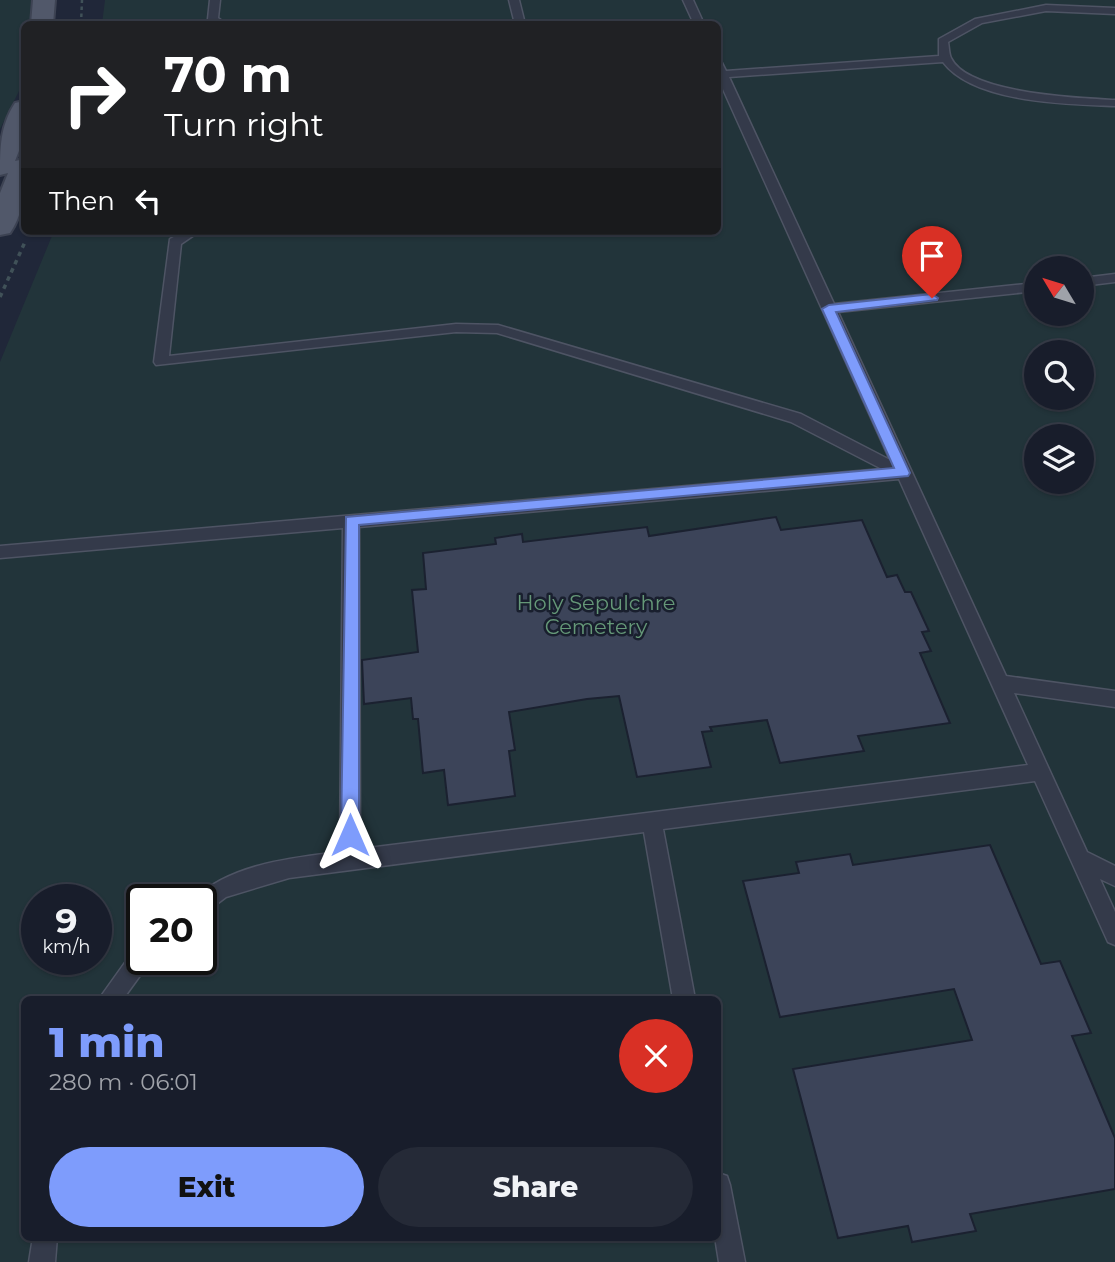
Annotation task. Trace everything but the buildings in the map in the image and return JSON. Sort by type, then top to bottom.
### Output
[{"type":"main road","points":[[42,21],[44,0]]},
{"type":"main road","points":[[58,21],[59,0]]},
{"type":"main road","points":[[0,167],[21,120]]},
{"type":"main road","points":[[0,227],[21,174]]},
{"type":"lane","points":[[215,0],[213,19],[216,21]]},
{"type":"lane","points":[[514,0],[519,21]]},
{"type":"lane","points":[[688,0],[698,21]]},
{"type":"lane","points":[[1115,11],[1042,4],[979,21],[943,41],[946,59],[962,75],[990,86],[1045,100],[1115,103]]},
{"type":"lane","points":[[721,73],[946,59]]},
{"type":"lane","points":[[721,77],[1115,935]]},
{"type":"lane","points":[[187,235],[175,242],[161,362],[456,328],[498,329],[796,418],[903,473]]},
{"type":"lane","points":[[1094,281],[1115,278]]},
{"type":"lane","points":[[829,309],[1024,288]]},
{"type":"lane","points":[[0,552],[903,473]]},
{"type":"lane","points":[[350,862],[351,521]]},
{"type":"lane","points":[[999,683],[1115,699]]},
{"type":"lane","points":[[217,892],[289,868],[1041,772]]},
{"type":"lane","points":[[652,822],[683,996]]},
{"type":"lane","points":[[1079,858],[1115,876]]},
{"type":"lane","points":[[112,996],[128,975]]},
{"type":"lane","points":[[721,1202],[732,1262]]},
{"type":"lane","points":[[42,1262],[45,1241]]},
{"type":"path","points":[[81,21],[82,0]]},
{"type":"path","points":[[0,297],[27,235]]},
{"type":"green space","points":[[0,0],[32,0],[31,21],[21,21],[21,87],[0,129]]},
{"type":"green space","name":"Holy Sepulchre Cemetery","points":[[105,0],[1115,0],[1115,1262],[0,1262],[0,362],[52,235],[721,235],[721,21],[102,21]]},
{"type":"route","points":[[350,835],[351,521],[903,473],[829,309],[932,298]]}]
